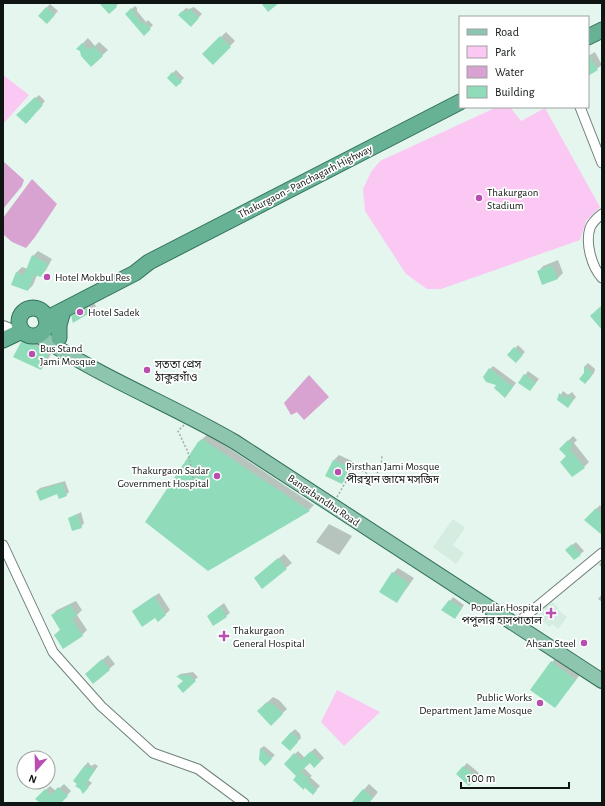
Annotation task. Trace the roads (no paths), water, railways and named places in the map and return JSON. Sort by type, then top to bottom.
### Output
[{"type":"highway","points":[[589,36],[602,30]]},
{"type":"highway","name":"Thakurgaon - Panchagarh Highway","points":[[43,323],[135,273],[150,262],[459,103]]},
{"type":"highway","name":"Thakurgaon - Panchagarh Highway","points":[[43,323],[36,308],[29,308],[23,312],[10,330],[32,336],[43,323],[132,265],[150,262]]},
{"type":"highway","points":[[59,338],[60,321],[63,311]]},
{"type":"main road","name":"Bangabandhu Road","points":[[43,323],[59,338],[89,356],[197,410],[240,434],[602,671]]},
{"type":"main road","name":"Bangabandhu Road","points":[[43,323],[85,364],[192,417],[235,442],[602,681]]},
{"type":"street","points":[[580,108],[602,163]]},
{"type":"street","points":[[602,214],[590,228],[589,236],[594,265],[602,278]]},
{"type":"street","points":[[3,545],[53,652],[101,706],[153,753],[198,768],[244,803]]},
{"type":"street","points":[[522,619],[602,553]]},
{"type":"water","points":[[3,161],[24,180],[22,186],[3,209]]},
{"type":"water","points":[[32,179],[57,204],[26,248],[12,242],[3,234],[3,218]]},
{"type":"water","points":[[309,375],[329,397],[304,420],[297,412],[291,415],[284,403]]},
{"type":"place","name":"Thakurgaon Stadium","points":[[479,198]]},
{"type":"place","name":"Hotel Mokbul Res","points":[[47,277]]},
{"type":"place","name":"Hotel Sadek","points":[[80,312]]},
{"type":"place","name":"Bus Stand Jami Mosque","points":[[32,354]]},
{"type":"place","name":"সততা প্রেস ঠাকুরগাঁও","points":[[147,370]]},
{"type":"place","name":"Pirsthan Jami Mosque পীরস্থান জামে মসজিদ","points":[[338,472]]},
{"type":"place","name":"Thakurgaon Sadar Government Hospital","points":[[217,476]]},
{"type":"place","name":"Popular Hospital পপুলার হাসপাতাল","points":[[551,613]]},
{"type":"place","name":"Thakurgaon General Hospital","points":[[224,636]]},
{"type":"place","name":"Ahsan Steel","points":[[584,643]]},
{"type":"place","name":"Public Works Department Jame Mosque","points":[[540,703]]}]
